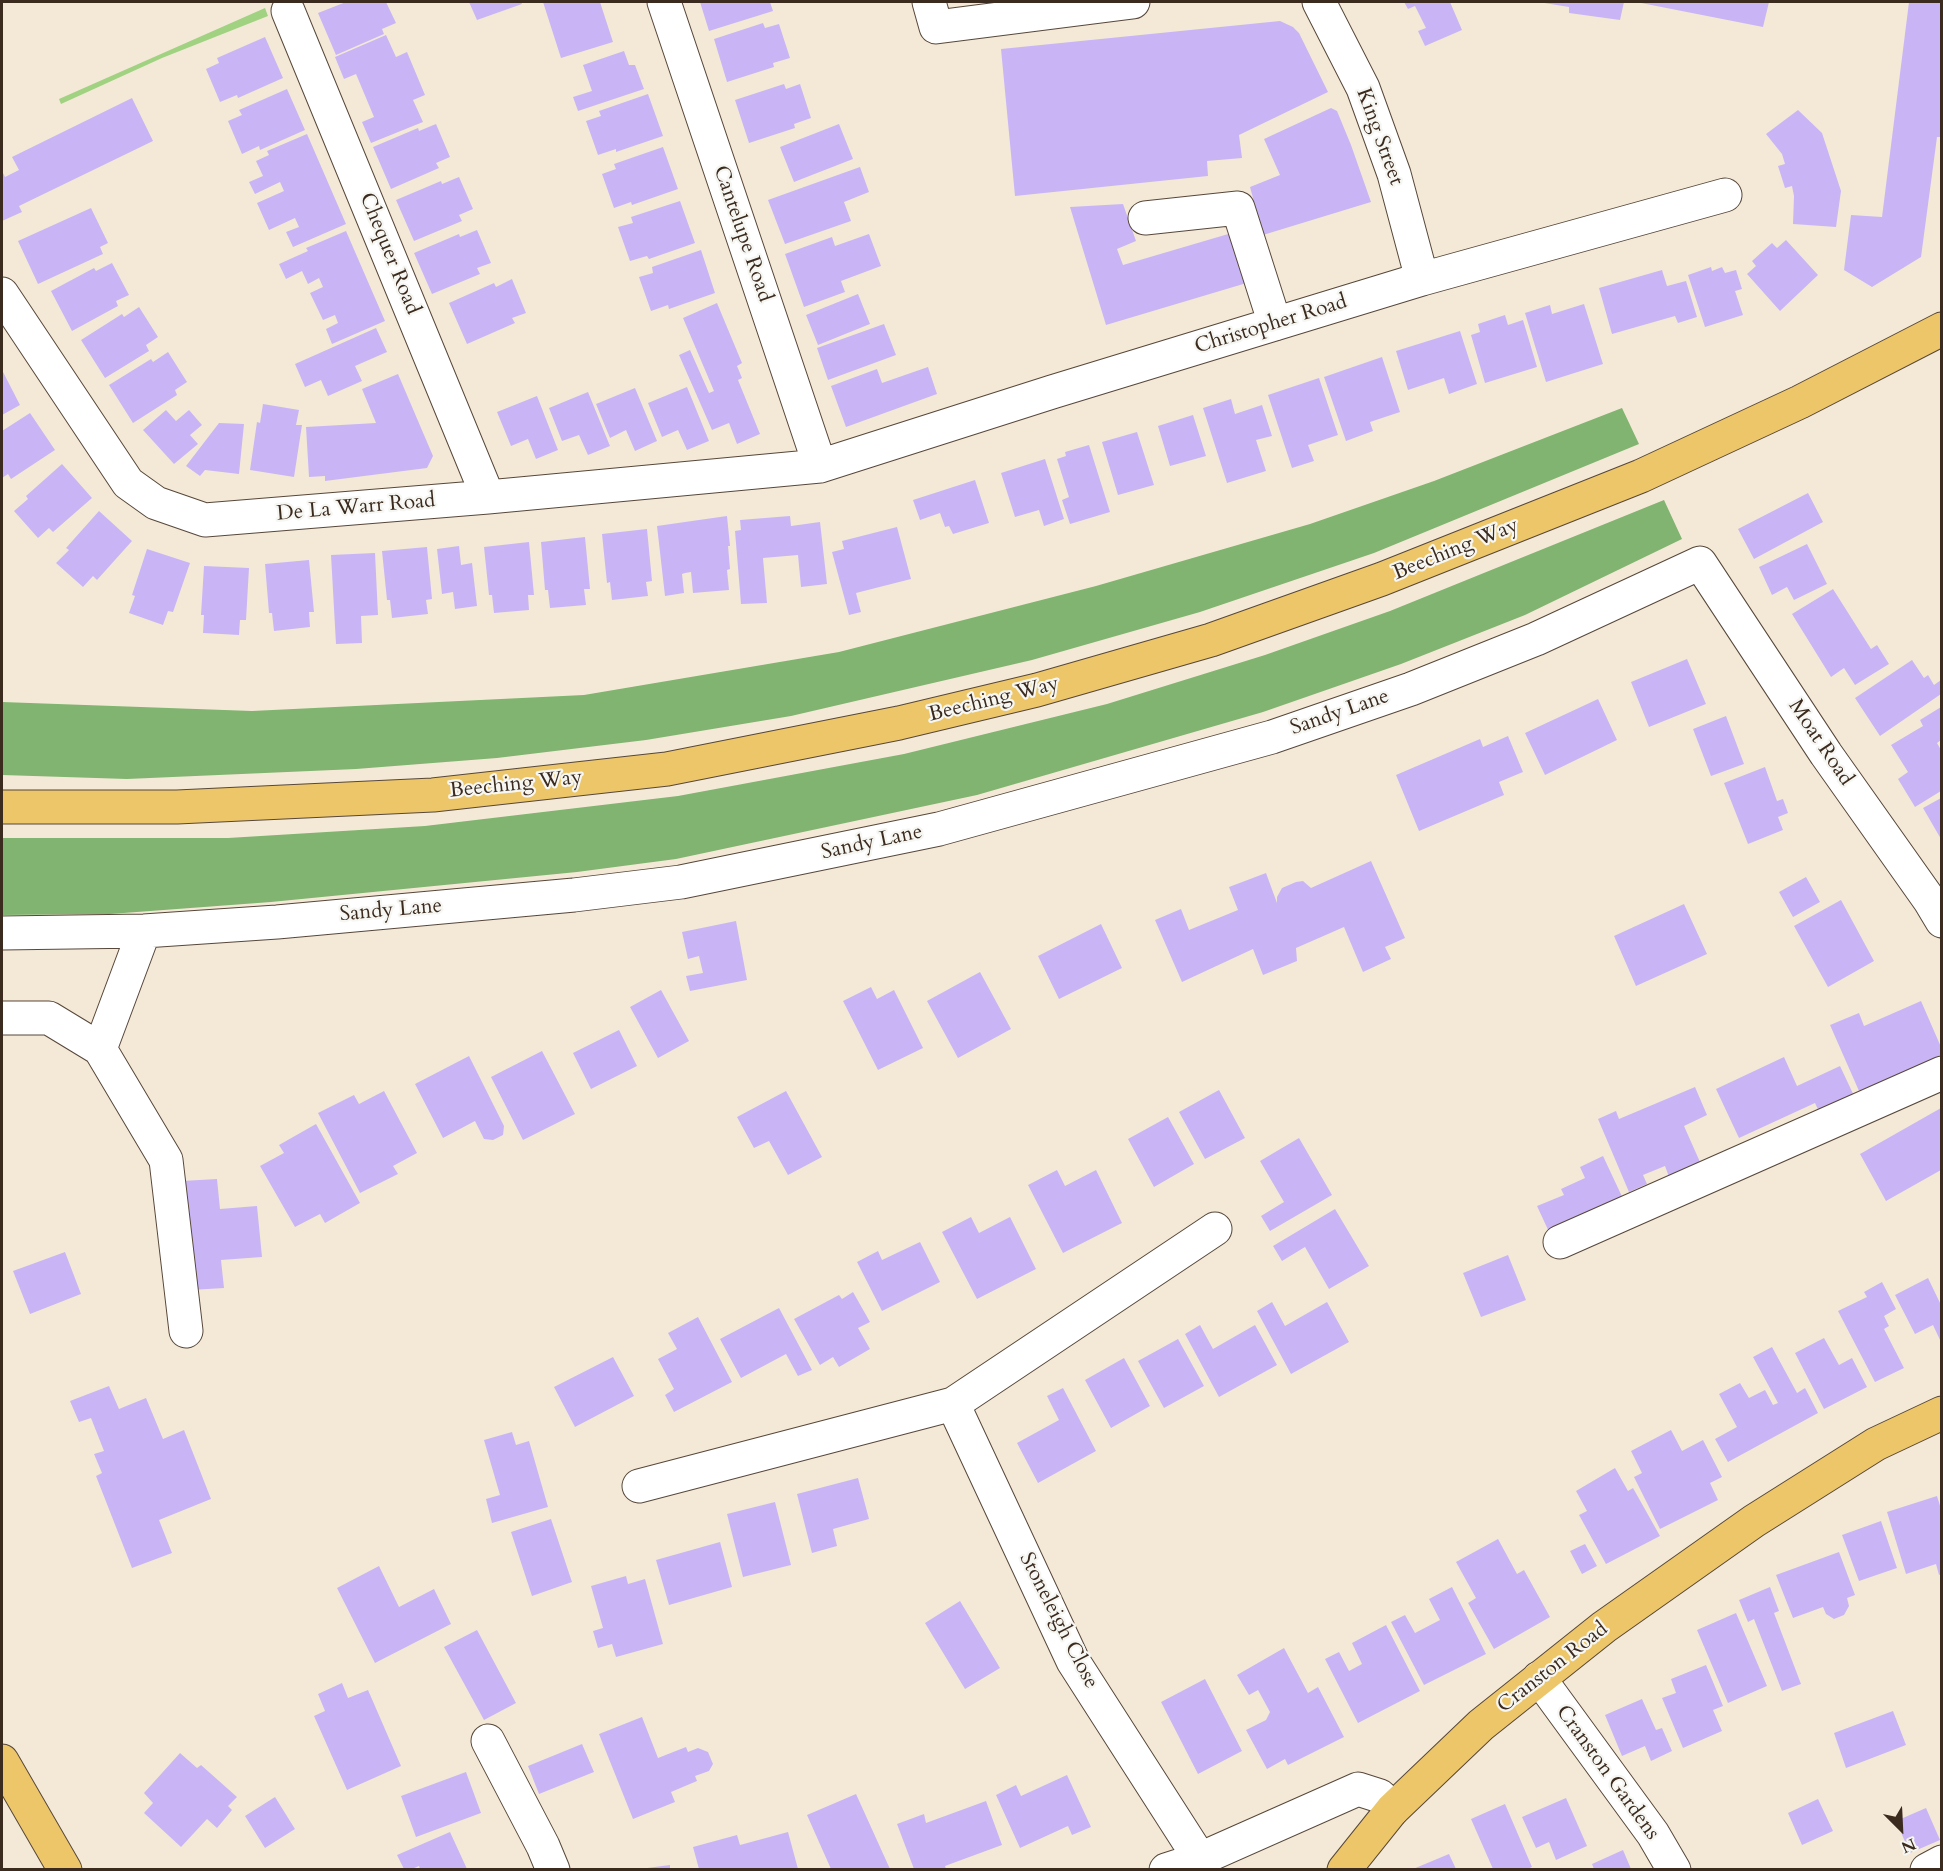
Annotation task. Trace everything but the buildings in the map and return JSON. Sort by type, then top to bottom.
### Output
[{"type":"main road","name":"Beeching Way","points":[[2,807],[177,807],[433,795],[667,769],[898,723],[1026,693],[1211,640],[1382,579],[1679,460],[1800,402],[1936,331]]},
{"type":"main road","name":"Cranston Road","points":[[1344,1869],[1392,1810],[1481,1725],[1604,1627],[1754,1521],[1876,1444],[1941,1413]]},
{"type":"main road","points":[[2,1761],[65,1869]]},
{"type":"street","name":"Cantelupe Road","points":[[664,2],[820,466]]},
{"type":"street","points":[[933,14],[1133,2]]},
{"type":"street","name":"King Street","points":[[1319,2],[1363,88],[1394,174],[1422,279]]},
{"type":"street","name":"Chequer Road","points":[[288,11],[488,497]]},
{"type":"street","name":"Christopher Road","points":[[820,466],[1422,279],[1725,195]]},
{"type":"street","points":[[1145,218],[1238,208],[1275,324]]},
{"type":"street","name":"De La Warr Road","points":[[2,294],[128,483],[156,503],[206,520],[820,466]]},
{"type":"street","name":"Moat Road","points":[[1700,563],[1826,754],[1930,901],[1941,921]]},
{"type":"street","name":"Sandy Lane","points":[[2,933],[144,932],[574,895],[681,882],[939,829],[1272,737],[1390,696],[1536,639],[1700,563]]},
{"type":"street","points":[[100,1049],[144,932]]},
{"type":"street","points":[[2,1018],[49,1018],[100,1049],[166,1160],[186,1331]]},
{"type":"street","points":[[1560,1242],[1941,1072]]},
{"type":"street","points":[[639,1486],[953,1404],[1215,1229]]},
{"type":"street","name":"Stoneleigh Close","points":[[953,1404],[1073,1661],[1200,1858]]},
{"type":"street","name":"Cranston Gardens","points":[[1539,1678],[1653,1834],[1674,1869]]},
{"type":"street","points":[[488,1741],[553,1869]]},
{"type":"street","points":[[1166,1869],[1200,1858],[1358,1789],[1380,1796],[1392,1810]]},
{"type":"street","points":[[1927,1869],[1941,1862]]},
{"type":"green space","points":[[265,8],[268,16],[162,58],[61,104],[59,99]]},
{"type":"green space","points":[[1622,408],[1639,444],[1374,553],[1200,612],[1032,660],[791,716],[646,740],[497,758],[356,769],[127,779],[2,775],[2,702],[252,711],[584,695],[839,652],[1096,586],[1310,524],[1434,481]]},
{"type":"green space","points":[[1664,500],[1682,539],[1525,615],[1401,664],[1263,712],[977,795],[676,859],[577,872],[271,902],[110,914],[2,915],[2,838],[228,838],[425,826],[678,796],[904,754],[1107,704],[1265,655],[1390,611]]}]
